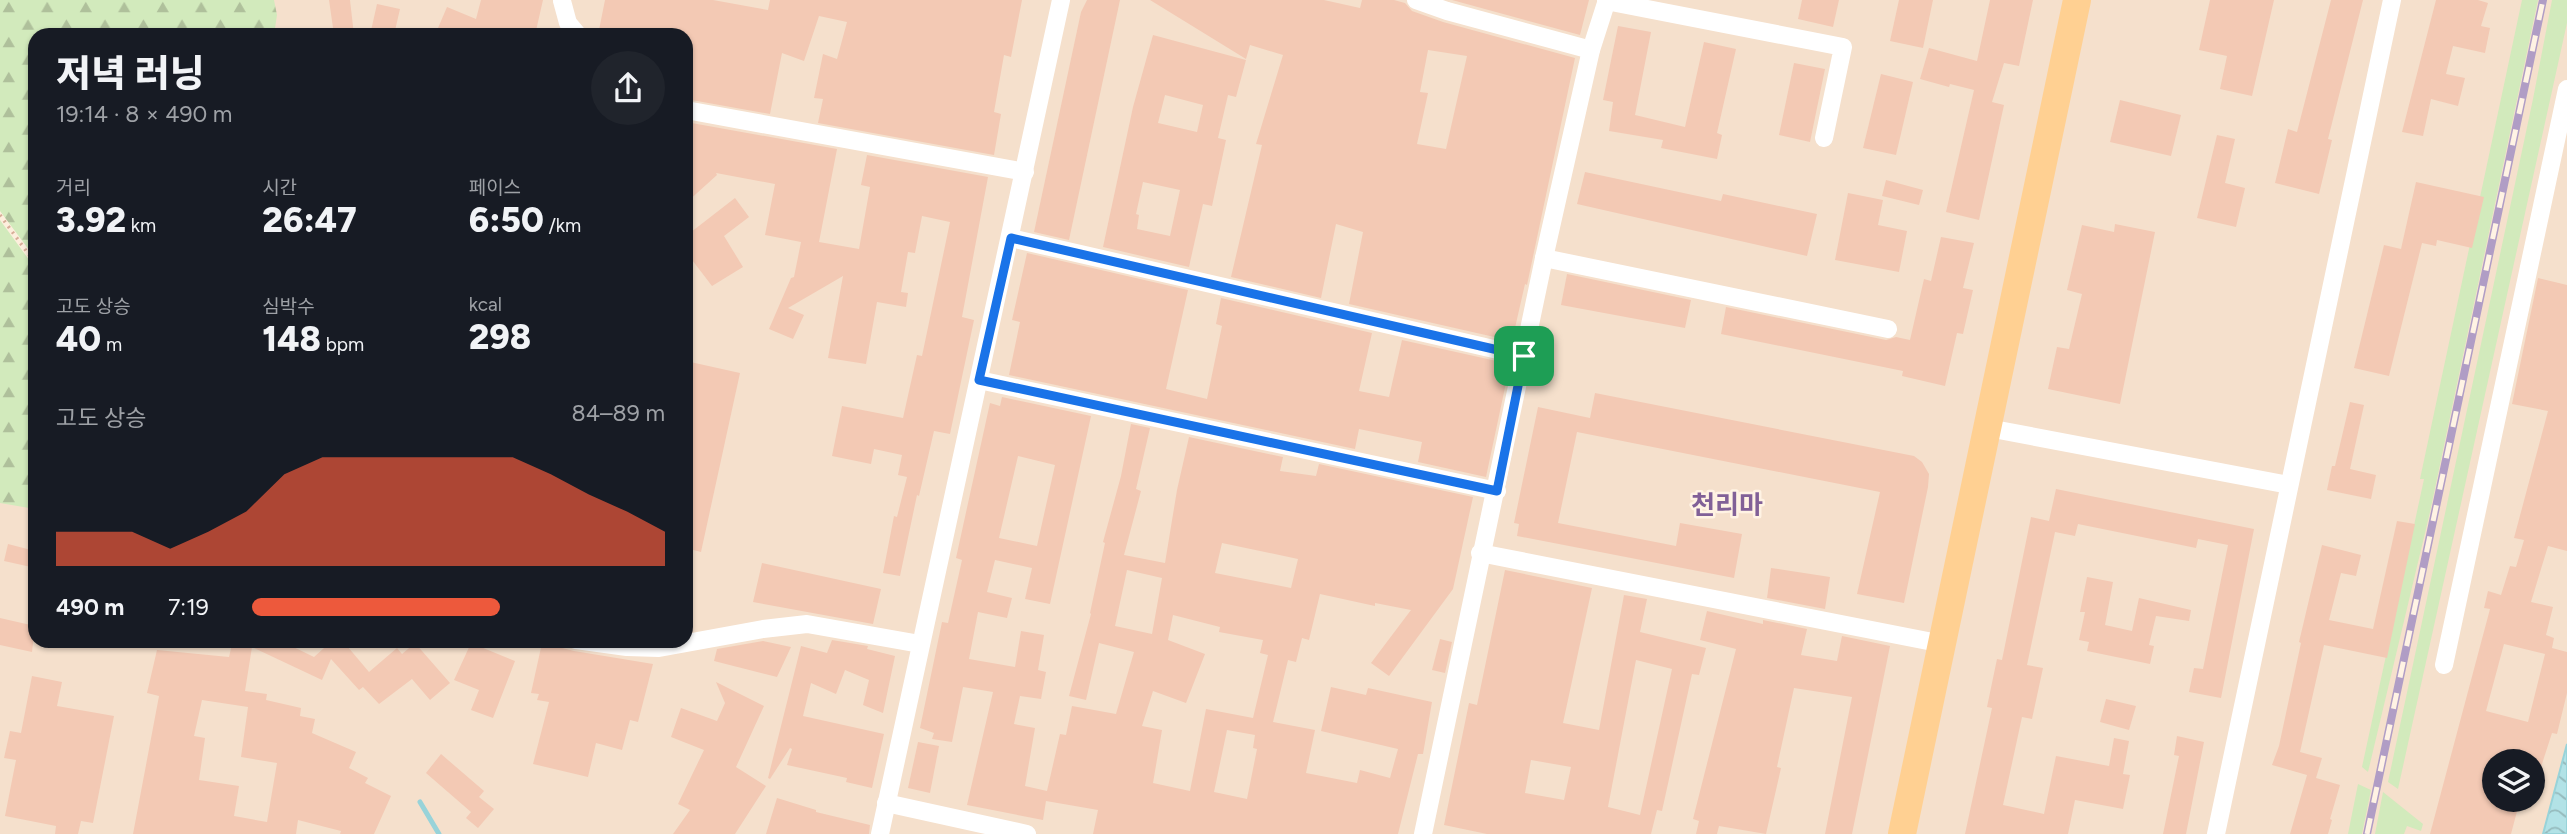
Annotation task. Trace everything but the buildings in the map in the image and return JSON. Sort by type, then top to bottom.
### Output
[{"type":"main road","points":[[1902,834],[2077,0]]},
{"type":"street","points":[[880,834],[1062,0]]},
{"type":"street","points":[[1416,0],[1591,50]]},
{"type":"street","points":[[1423,834],[1544,258],[1591,50],[1606,0],[1843,47],[1824,138]]},
{"type":"street","points":[[2216,834],[2392,0]]},
{"type":"street","points":[[562,1],[568,23],[572,28]]},
{"type":"street","points":[[2444,665],[2567,89]]},
{"type":"street","points":[[693,111],[1025,172]]},
{"type":"street","points":[[1011,238],[1524,356]]},
{"type":"street","points":[[1544,258],[1888,329]]},
{"type":"street","points":[[979,380],[1497,491]]},
{"type":"street","points":[[1988,428],[2289,485]]},
{"type":"street","points":[[1480,553],[1943,644]]},
{"type":"street","points":[[693,642],[807,624],[920,644]]},
{"type":"street","points":[[886,803],[1027,834]]},
{"type":"path","points":[[0,215],[28,254]]},
{"type":"shaded area","points":[[271,0],[2567,0],[2567,834],[0,834],[0,464],[28,467],[28,648],[693,648],[693,28],[265,28]]},
{"type":"green space","points":[[0,0],[274,0],[277,15],[275,28],[28,28],[28,249],[0,211]]},
{"type":"green space","points":[[2522,0],[2538,0],[2430,512],[2368,772],[2362,767]]},
{"type":"green space","points":[[2552,0],[2567,0],[2567,23],[2398,789],[2388,782]]},
{"type":"green space","points":[[0,220],[28,258],[28,508],[0,503]]},
{"type":"green space","points":[[2358,784],[2371,790],[2362,834],[2348,834]]},
{"type":"green space","points":[[2383,792],[2423,824],[2421,831],[2407,826],[2404,834],[2375,834]]},
{"type":"water","points":[[2567,744],[2567,834],[2543,834]]},
{"type":"waterway","points":[[420,802],[439,834]]},
{"type":"railway","points":[[2367,834],[2543,0]]},
{"type":"district","name":"천리마","points":[[1727,505]]},
{"type":"route","points":[[1011,238],[1524,356],[1497,491],[979,380],[1011,238]]}]
